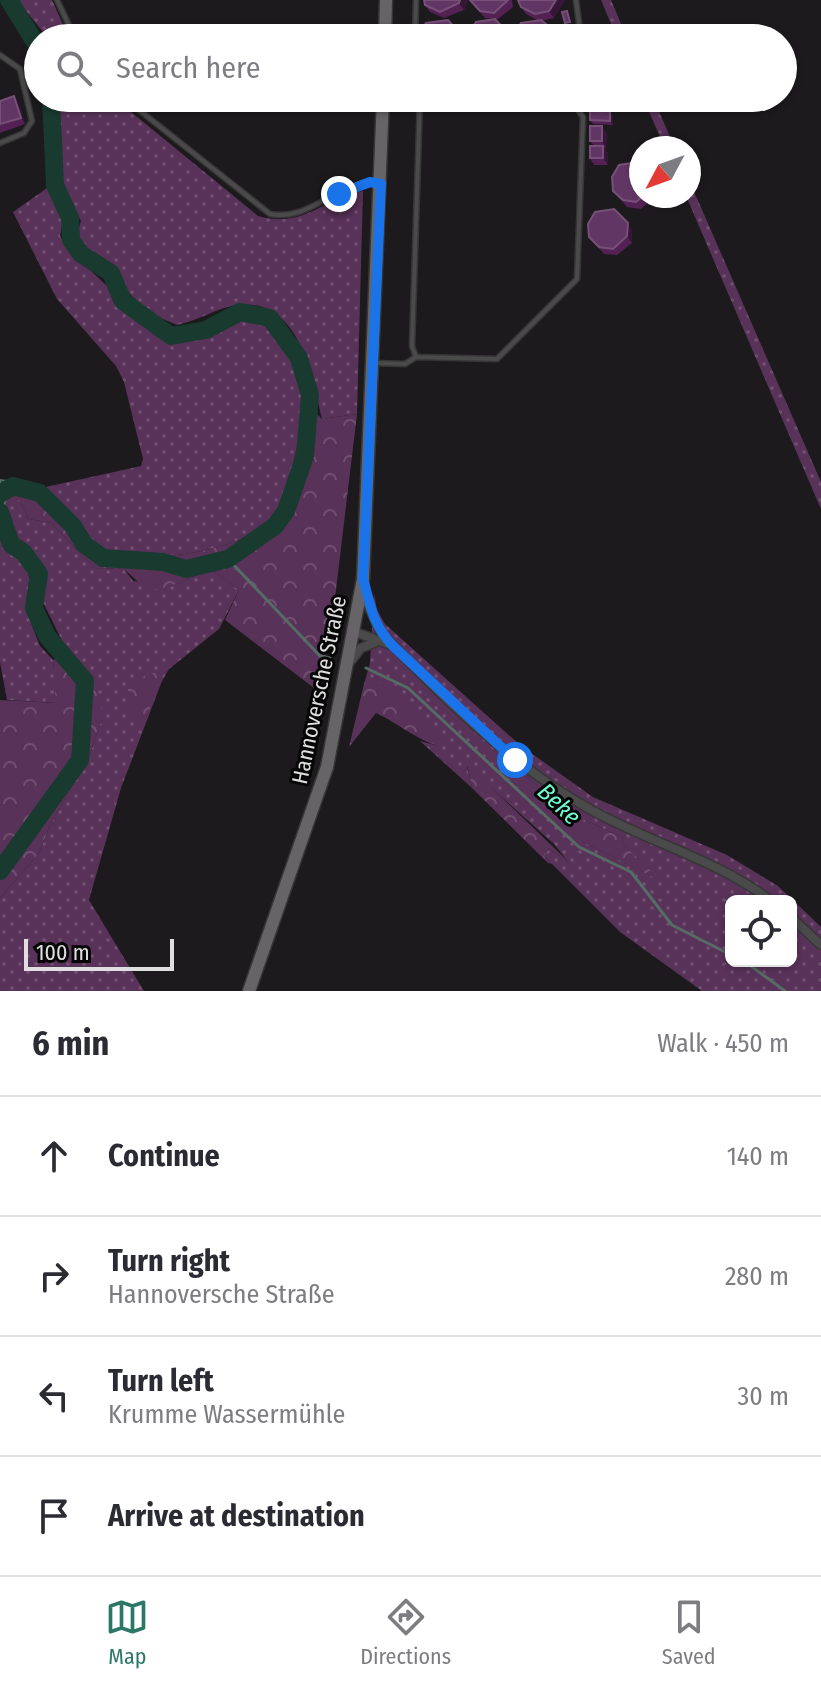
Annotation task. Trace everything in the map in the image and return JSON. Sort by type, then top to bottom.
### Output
[{"type":"main road","points":[[385,24],[386,0]]},
{"type":"main road","name":"Hannoversche Straße","points":[[249,991],[327,767],[355,632],[363,579],[383,112]]},
{"type":"street","points":[[363,579],[380,638]]},
{"type":"street","points":[[355,632],[380,638],[393,646],[515,760],[550,785],[588,809],[725,870],[762,895]]},
{"type":"street","points":[[350,662],[361,648],[380,638]]},
{"type":"street","points":[[797,923],[821,945]]},
{"type":"lane","points":[[57,0],[68,24]]},
{"type":"lane","points":[[415,24],[416,0]]},
{"type":"lane","points":[[576,0],[579,24]]},
{"type":"lane","points":[[0,55],[20,69],[24,86]]},
{"type":"lane","points":[[0,63],[9,60]]},
{"type":"lane","points":[[15,99],[24,95]]},
{"type":"lane","points":[[0,143],[30,128],[28,112]]},
{"type":"lane","points":[[142,112],[270,214],[294,215],[354,187],[381,184]]},
{"type":"lane","points":[[416,357],[412,346],[420,112]]},
{"type":"lane","points":[[374,363],[405,364],[416,357],[497,359],[577,279],[583,117],[580,112]]},
{"type":"green space","points":[[17,0],[52,0],[63,24],[37,24]]},
{"type":"green space","points":[[601,0],[611,0],[621,24],[611,24]]},
{"type":"green space","points":[[58,112],[131,112],[258,216],[288,219],[363,191],[357,414],[322,419],[314,382],[299,343],[289,326],[275,314],[258,306],[237,305],[177,325],[147,312],[129,293],[121,277],[92,256],[76,236],[81,221],[61,184]]},
{"type":"green space","points":[[649,112],[659,112],[670,136],[660,136]]},
{"type":"green space","points":[[50,186],[64,217],[60,236],[69,250],[107,286],[114,303],[159,337],[171,340],[207,335],[240,319],[265,323],[292,361],[302,381],[307,404],[291,472],[278,510],[267,524],[248,536],[197,552],[169,556],[120,555],[95,545],[46,487],[141,466],[143,459],[124,382],[116,366],[57,299],[13,212]]},
{"type":"green space","points":[[701,207],[821,482],[821,509],[691,208]]},
{"type":"green space","points":[[307,404],[322,419],[357,414],[333,615],[317,701],[314,688],[225,620],[239,590],[211,569],[171,586],[148,591],[124,569],[95,568],[51,523],[29,519],[16,494],[46,487],[95,545],[120,555],[169,556],[224,545],[248,536],[267,524],[278,510],[291,472]]},
{"type":"green space","points":[[8,493],[16,494],[29,519],[51,523],[95,568],[124,569],[133,581],[171,586],[211,569],[239,590],[219,629],[169,669],[162,681],[121,788],[89,900],[144,991],[0,991],[0,898],[39,853],[50,825],[89,757],[102,719],[86,673],[69,655],[41,598],[44,577],[33,553],[15,540],[4,506]]},
{"type":"green space","points":[[0,527],[6,550],[24,563],[31,582],[26,610],[40,646],[53,660],[57,703],[7,700],[0,662]]},
{"type":"green space","points":[[374,594],[377,610],[385,624],[521,746],[593,797],[727,855],[778,886],[787,895],[725,895],[725,967],[797,967],[797,904],[821,927],[821,991],[702,991],[620,932],[544,856],[549,848],[570,864],[554,844],[467,766],[472,788],[420,741],[438,746],[364,684],[370,663]],"holes":[[[488,746],[571,813],[623,838],[622,843],[658,879],[583,842]]]},
{"type":"green space","points":[[69,655],[101,696],[102,719],[89,757],[50,825],[39,853],[0,898],[0,700],[56,703],[53,660]]},
{"type":"green space","points":[[166,669],[141,722],[128,710],[128,689],[146,675]]},
{"type":"green space","points":[[371,678],[396,690],[443,734],[438,746],[376,713],[349,747],[364,684]]},
{"type":"green space","points":[[487,745],[571,813],[623,838],[622,843],[661,881],[583,842],[484,753]]},
{"type":"green space","points":[[467,764],[574,867],[549,848],[544,856],[552,864],[548,863],[472,788]]},
{"type":"water","points":[[0,480],[6,481],[16,494],[8,493],[4,506],[7,516],[0,518]]},
{"type":"building","points":[[424,0],[460,0],[440,12],[425,5]]},
{"type":"building","points":[[470,0],[508,0],[494,13],[480,11]]},
{"type":"building","points":[[518,0],[556,0],[549,11],[535,14],[521,7]]},
{"type":"building","points":[[567,11],[570,22],[565,23],[562,12]]},
{"type":"building","points":[[495,19],[500,24],[475,24]]},
{"type":"building","points":[[448,20],[452,24],[425,24]]},
{"type":"building","points":[[541,20],[546,24],[520,24]]},
{"type":"building","points":[[14,96],[21,118],[0,124],[0,101]]},
{"type":"building","points":[[590,112],[610,112],[610,121],[590,120]]},
{"type":"building","points":[[590,126],[602,126],[602,141],[590,141]]},
{"type":"building","points":[[590,146],[603,146],[603,158],[590,158]]},
{"type":"building","points":[[629,163],[629,201],[613,191],[612,177],[619,165]]},
{"type":"building","points":[[614,209],[628,223],[627,236],[613,249],[599,247],[589,237],[588,224],[595,212]]},
{"type":"waterway","points":[[9,0],[24,24]]},
{"type":"waterway","points":[[0,494],[13,486],[40,493],[73,526],[84,544],[103,558],[163,562],[186,569],[228,559],[275,526],[286,511],[305,456],[310,395],[299,358],[270,318],[240,312],[206,330],[171,336],[123,301],[111,273],[81,254],[71,240],[70,218],[55,185],[52,112]]},
{"type":"waterway","points":[[0,512],[11,544],[24,553],[39,574],[34,608],[47,636],[85,681],[80,760],[0,871]]},
{"type":"waterway","name":"Beke","points":[[228,559],[320,656],[330,658]]},
{"type":"waterway","name":"Beke","points":[[366,668],[408,688],[579,847],[631,872],[672,925],[725,952]]},
{"type":"waterway","name":"Beke","points":[[752,967],[785,991]]},
{"type":"route","points":[[339,194],[370,182],[381,184],[363,579],[368,605],[381,633],[393,646],[515,760]]}]
